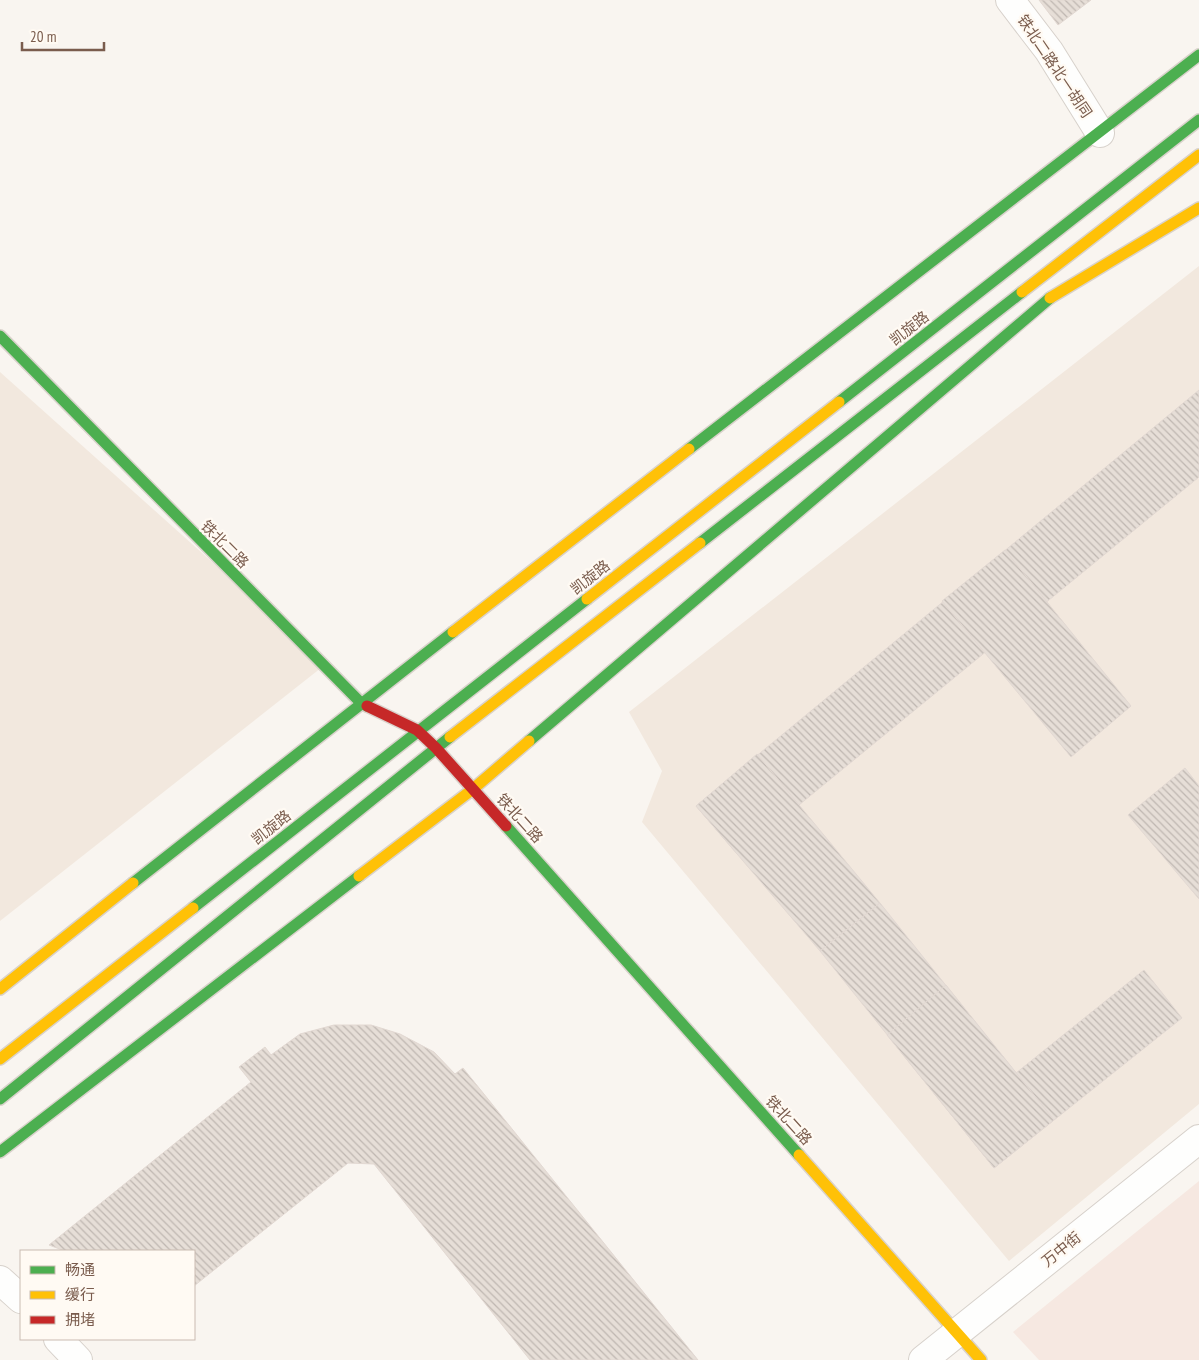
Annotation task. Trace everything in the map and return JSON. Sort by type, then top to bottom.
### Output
[{"type":"main road","points":[[0,989],[361,703],[1199,55]]},
{"type":"main road","name":"凯旋路","points":[[0,1059],[1199,120]]},
{"type":"main road","points":[[0,1099],[436,748],[1199,155]]},
{"type":"main road","points":[[0,1152],[473,789],[1041,303],[1199,208]]},
{"type":"main road","name":"铁北二路","points":[[0,336],[361,703],[418,730],[436,748],[981,1360]]},
{"type":"street","name":"铁北二路北一胡同","points":[[1010,0],[1049,51],[1100,132]]},
{"type":"street","name":"万中街","points":[[923,1360],[1199,1139]]},
{"type":"street","points":[[0,1280],[20,1298]]},
{"type":"street","points":[[59,1340],[78,1360]]},
{"type":"shaded area","points":[[1199,266],[1199,1104],[1009,1261],[642,822],[662,771],[629,712]]},
{"type":"shaded area","points":[[0,372],[326,664],[0,921]]},
{"type":"shaded area","points":[[1199,1181],[1199,1360],[1039,1360],[1013,1332]]},
{"type":"building","points":[[1039,0],[1091,0],[1058,25]]},
{"type":"building","points":[[1199,390],[1199,477],[738,855],[696,806]]},
{"type":"building","points":[[1005,550],[1131,706],[1071,757],[942,601]]},
{"type":"building","points":[[757,754],[880,903],[820,951],[696,806]]},
{"type":"building","points":[[1185,768],[1199,786],[1199,899],[1128,815]]},
{"type":"building","points":[[880,903],[1016,1073],[1144,970],[1182,1018],[994,1168],[820,951]]},
{"type":"building","points":[[946,985],[1054,1120],[994,1168],[887,1035]]},
{"type":"building","points":[[334,1025],[371,1025],[400,1034],[434,1052],[455,1074],[463,1068],[698,1360],[530,1360],[374,1164],[348,1163],[195,1285],[195,1250],[62,1250],[49,1245],[251,1082],[239,1067],[265,1047],[271,1055],[300,1034]]},
{"type":"traffic: fast","points":[[689,449],[1199,55]]},
{"type":"traffic: fast","points":[[839,402],[1199,120]]},
{"type":"traffic: fast","points":[[700,543],[1022,292]]},
{"type":"traffic: fast","points":[[529,741],[1050,298]]},
{"type":"traffic: fast","points":[[0,336],[361,703],[367,706]]},
{"type":"traffic: fast","points":[[193,908],[587,599]]},
{"type":"traffic: fast","points":[[133,883],[453,632]]},
{"type":"traffic: fast","points":[[0,1099],[450,737]]},
{"type":"traffic: fast","points":[[506,826],[799,1155]]},
{"type":"traffic: fast","points":[[0,1152],[359,876]]},
{"type":"traffic: slow","points":[[1022,292],[1199,155]]},
{"type":"traffic: slow","points":[[1050,298],[1199,208]]},
{"type":"traffic: slow","points":[[587,599],[839,402]]},
{"type":"traffic: slow","points":[[453,632],[689,449]]},
{"type":"traffic: slow","points":[[450,737],[700,543]]},
{"type":"traffic: slow","points":[[359,876],[473,789],[529,741]]},
{"type":"traffic: slow","points":[[0,989],[133,883]]},
{"type":"traffic: slow","points":[[0,1059],[193,908]]},
{"type":"traffic: slow","points":[[799,1155],[981,1360]]},
{"type":"traffic: jam","points":[[367,706],[417,730],[436,748],[506,826]]}]
